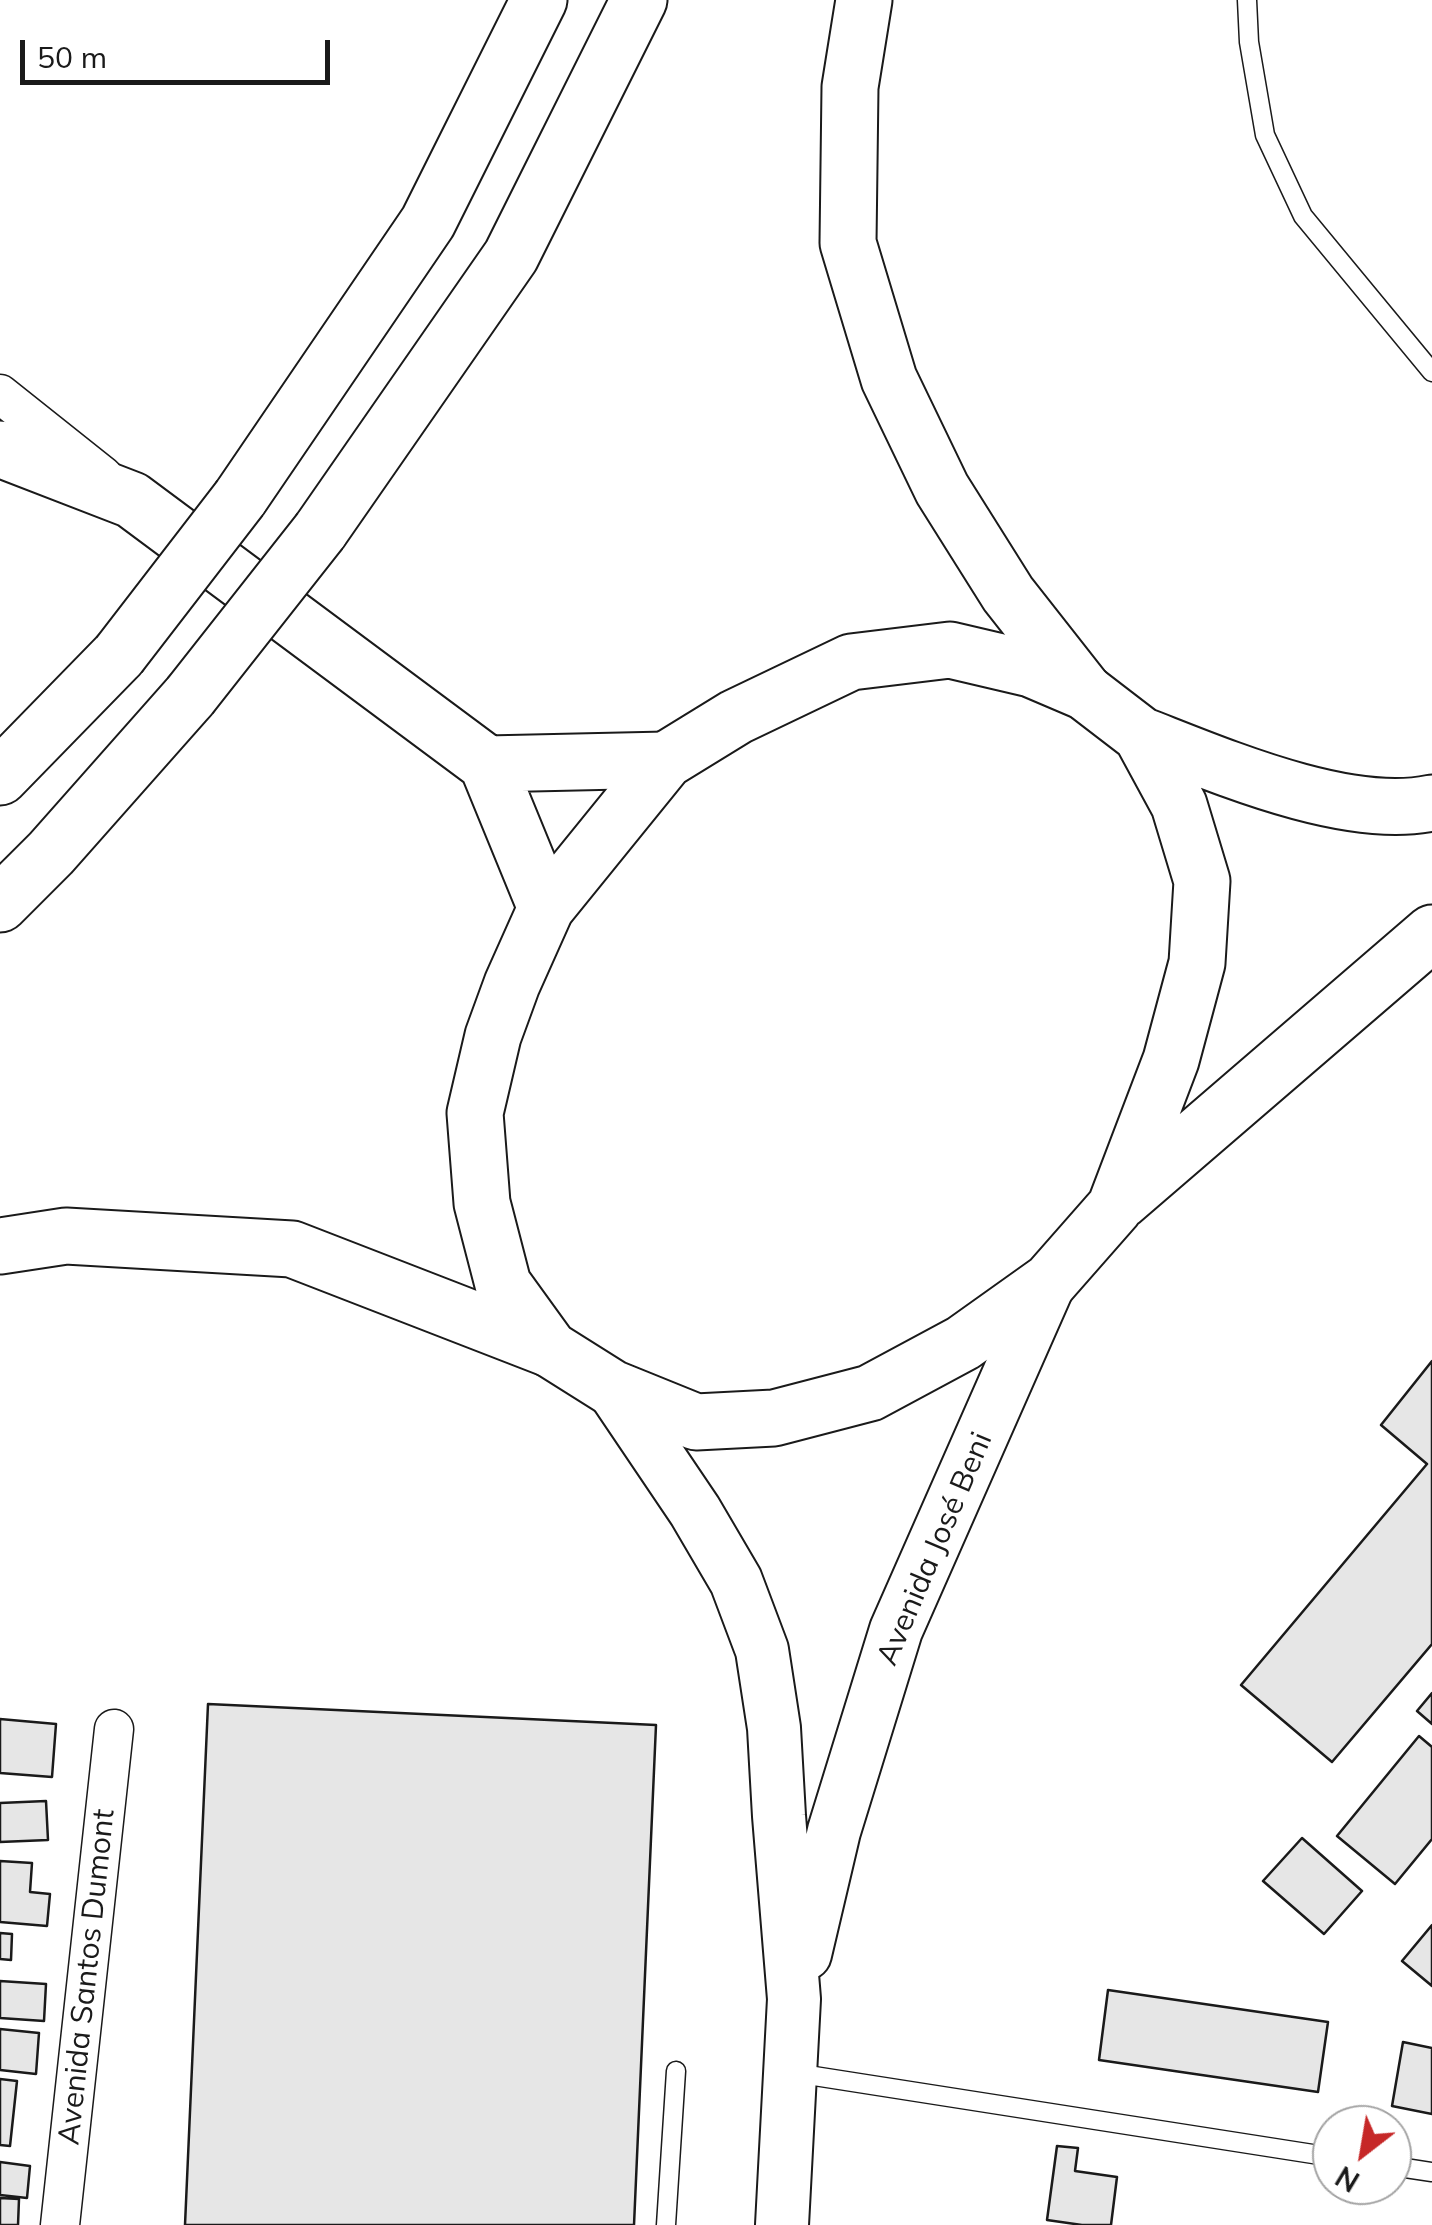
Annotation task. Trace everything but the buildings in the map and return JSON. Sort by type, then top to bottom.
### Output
[{"type":"main road","points":[[0,777],[119,654],[240,498],[428,222],[539,0]]},
{"type":"main road","points":[[0,904],[51,853],[190,696],[320,531],[510,256],[639,0]]},
{"type":"main road","points":[[864,0],[850,86],[848,243],[889,379],[942,489],[1008,594],[1085,692],[1141,735],[1240,774],[1330,799],[1409,808],[1432,803]]},
{"type":"main road","points":[[0,448],[132,500],[486,764],[546,908]]},
{"type":"main road","points":[[550,1349],[503,1284],[482,1203],[476,1113],[493,1036],[546,908],[666,760],[736,717],[851,662],[950,650],[1031,669],[1085,692]]},
{"type":"main road","points":[[1115,1206],[1172,1060],[1197,963],[1202,880],[1178,805],[1141,735]]},
{"type":"main road","points":[[486,764],[666,760]]},
{"type":"main road","points":[[0,1246],[66,1236],[292,1249],[550,1349],[612,1388],[696,1422],[774,1418],[870,1393],[963,1343],[1050,1281],[1115,1206],[1432,933]]},
{"type":"main road","name":"Avenida José Beni","points":[[794,1999],[834,1831],[896,1630],[1050,1281]]},
{"type":"main road","name":"Avenida José Beni","points":[[612,1388],[728,1567],[762,1650],[774,1728],[794,1999],[782,2225]]},
{"type":"street","points":[[0,394],[132,500]]},
{"type":"street","name":"Avenida Santos Dumont","points":[[60,2225],[114,1729]]},
{"type":"lane","points":[[1247,0],[1249,42],[1265,135],[1303,216],[1432,372]]},
{"type":"lane","points":[[666,2225],[676,2071]]},
{"type":"lane","points":[[790,2072],[1312,2154]]}]
